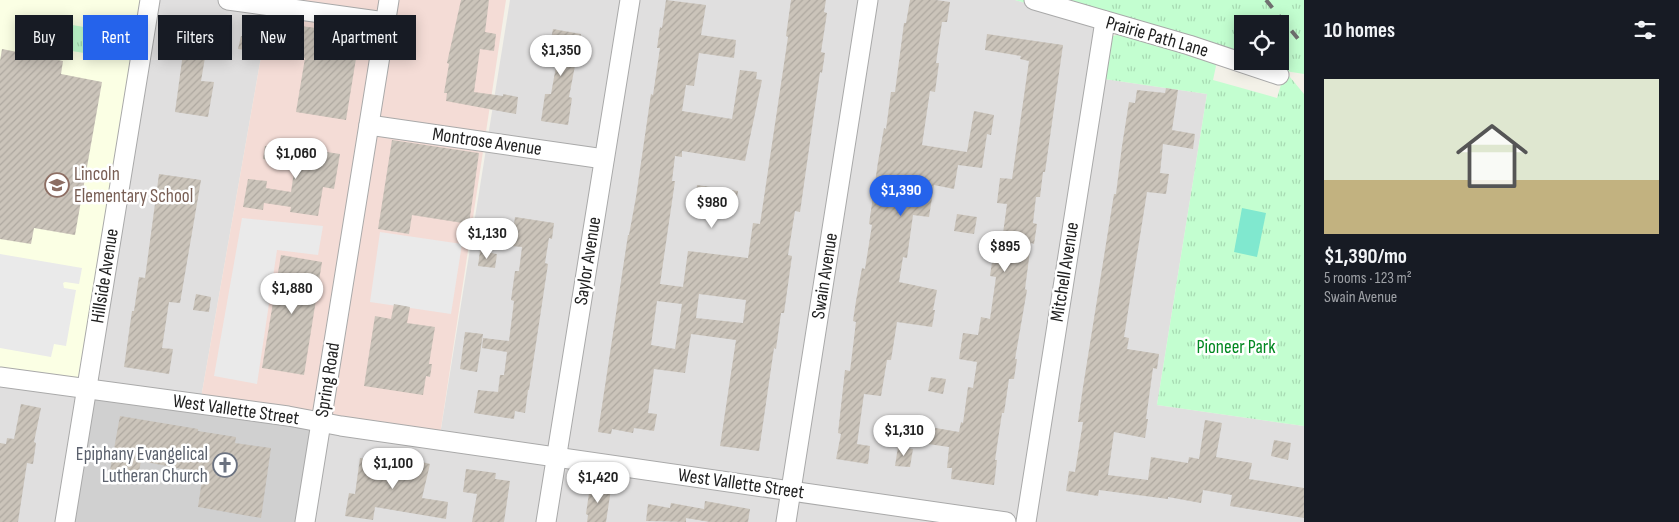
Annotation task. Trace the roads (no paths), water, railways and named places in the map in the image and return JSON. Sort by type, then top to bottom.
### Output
[{"type":"street","name":"Hillside Avenue","points":[[65,522],[150,0]]},
{"type":"street","points":[[228,0],[335,15]]},
{"type":"street","name":"Spring Road","points":[[386,15],[389,0]]},
{"type":"street","name":"Saylor Avenue","points":[[546,522],[630,0]]},
{"type":"street","name":"Swain Avenue","points":[[786,522],[868,0]]},
{"type":"street","name":"Prairie Path Lane","points":[[1034,0],[1189,45],[1279,76]]},
{"type":"street","name":"Mitchell Avenue","points":[[1026,522],[1105,21]]},
{"type":"street","name":"Spring Road","points":[[305,522],[379,60]]},
{"type":"street","name":"Montrose Avenue","points":[[369,125],[604,159]]},
{"type":"street","name":"West Vallette Street","points":[[0,377],[288,416],[321,423],[1006,522]]},
{"type":"railway","points":[[1266,0],[1304,46]]},
{"type":"place","name":"Lincoln Elementary School","points":[[57,185]]},
{"type":"place","name":"Epiphany Evangelical Lutheran Church","points":[[225,465]]},
{"type":"park label","name":"Pioneer Park","points":[[1236,347]]}]
